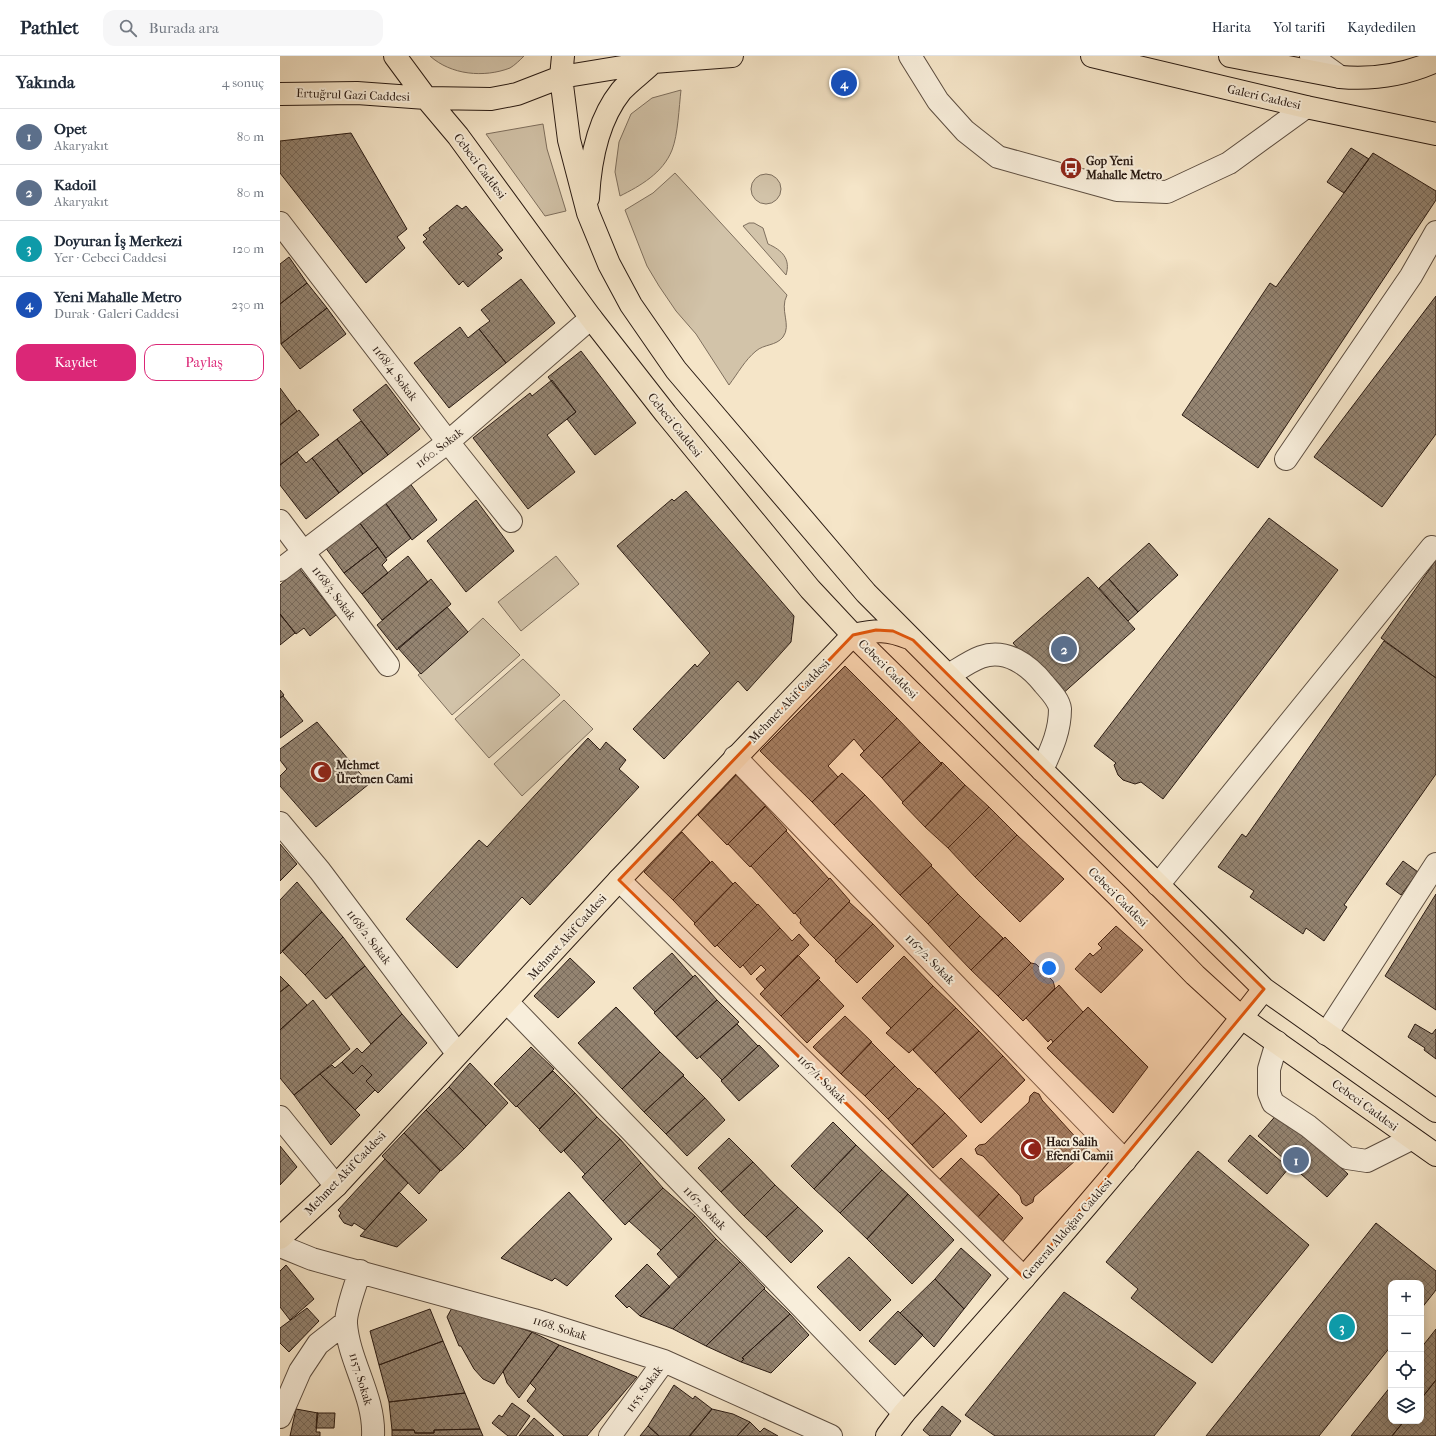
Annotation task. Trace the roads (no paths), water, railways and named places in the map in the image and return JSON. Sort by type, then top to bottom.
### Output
[{"type":"main road","name":"Cebeci Caddesi","points":[[395,56],[426,98],[458,136],[591,318],[666,414],[810,589],[853,634],[1120,898],[1195,975],[1242,1018],[1436,1155]]},
{"type":"main road","points":[[732,56],[653,62],[562,66],[569,140],[588,213],[609,264],[631,305],[676,370],[852,576],[913,640],[1042,770],[1264,989],[1436,1111]]},
{"type":"main road","name":"Galeri Caddesi","points":[[1092,56],[1306,107],[1436,134]]},
{"type":"main road","points":[[1230,56],[1340,77],[1375,78],[1395,75],[1436,61]]},
{"type":"main road","points":[[588,213],[589,175],[595,145],[603,121],[621,91],[653,62]]},
{"type":"main road","name":"Ertuğrul Gazi Caddesi","points":[[280,94],[357,93],[426,98],[491,99],[517,94],[562,66]]},
{"type":"main road","points":[[853,634],[876,630],[893,632],[913,640]]},
{"type":"main road","name":"Mehmet Akif Caddesi","points":[[280,1238],[336,1186],[457,1053],[507,1002],[619,880],[853,634]]},
{"type":"main road","name":"General Aldoğan Caddesi","points":[[887,1436],[904,1413],[1024,1278],[1125,1161],[1264,989]]},
{"type":"street","points":[[910,56],[938,101],[965,131],[998,157],[1117,190],[1167,192],[1229,163],[1306,107]]},
{"type":"street","points":[[1311,56],[1340,77]]},
{"type":"street","name":"1168/4. Sokak","points":[[280,223],[448,442],[511,521]]},
{"type":"street","points":[[1286,459],[1411,276],[1436,232]]},
{"type":"street","name":"1160. Sokak","points":[[280,570],[448,442],[591,318]]},
{"type":"street","name":"1168/3. Sokak","points":[[280,521],[388,665]]},
{"type":"street","points":[[1158,884],[1432,547]]},
{"type":"street","points":[[948,675],[981,657],[1002,655],[1019,661],[1036,673],[1055,697],[1060,708],[1057,738],[1042,770]]},
{"type":"street","name":"1167/2. Sokak","points":[[735,757],[1125,1161]]},
{"type":"street","name":"1168/2. Sokak","points":[[280,823],[320,871],[457,1053]]},
{"type":"street","points":[[1326,1034],[1436,864]]},
{"type":"street","name":"1167/1. Sokak","points":[[619,880],[1024,1278]]},
{"type":"street","name":"1167. Sokak","points":[[507,1002],[904,1413]]},
{"type":"street","points":[[1277,1042],[1269,1069],[1269,1094],[1274,1103],[1308,1126],[1348,1158],[1367,1162],[1411,1138]]},
{"type":"street","points":[[280,1117],[336,1186]]},
{"type":"street","name":"1168. Sokak","points":[[280,1246],[312,1259],[534,1320],[664,1361],[831,1436]]},
{"type":"street","points":[[280,1416],[300,1371],[318,1344],[346,1322],[360,1271]]},
{"type":"street","name":"1157. Sokak","points":[[346,1322],[350,1345],[374,1420],[373,1436]]},
{"type":"street","name":"1155. Sokak","points":[[610,1436],[664,1361]]},
{"type":"place","name":"Yeni Mahalle Metro","points":[[844,83]]},
{"type":"place","name":"Gop Yeni Mahalle Metro","points":[[1071,168]]},
{"type":"place","name":"Kadoil","points":[[1064,649]]},
{"type":"place","name":"Mehmet Üretmen Cami","points":[[321,772]]},
{"type":"place","name":"Hacı Salih Efendi Camii","points":[[1031,1149]]},
{"type":"place","name":"Opet","points":[[1296,1160]]},
{"type":"place","name":"Doyuran İş Merkezi","points":[[1342,1327]]}]
